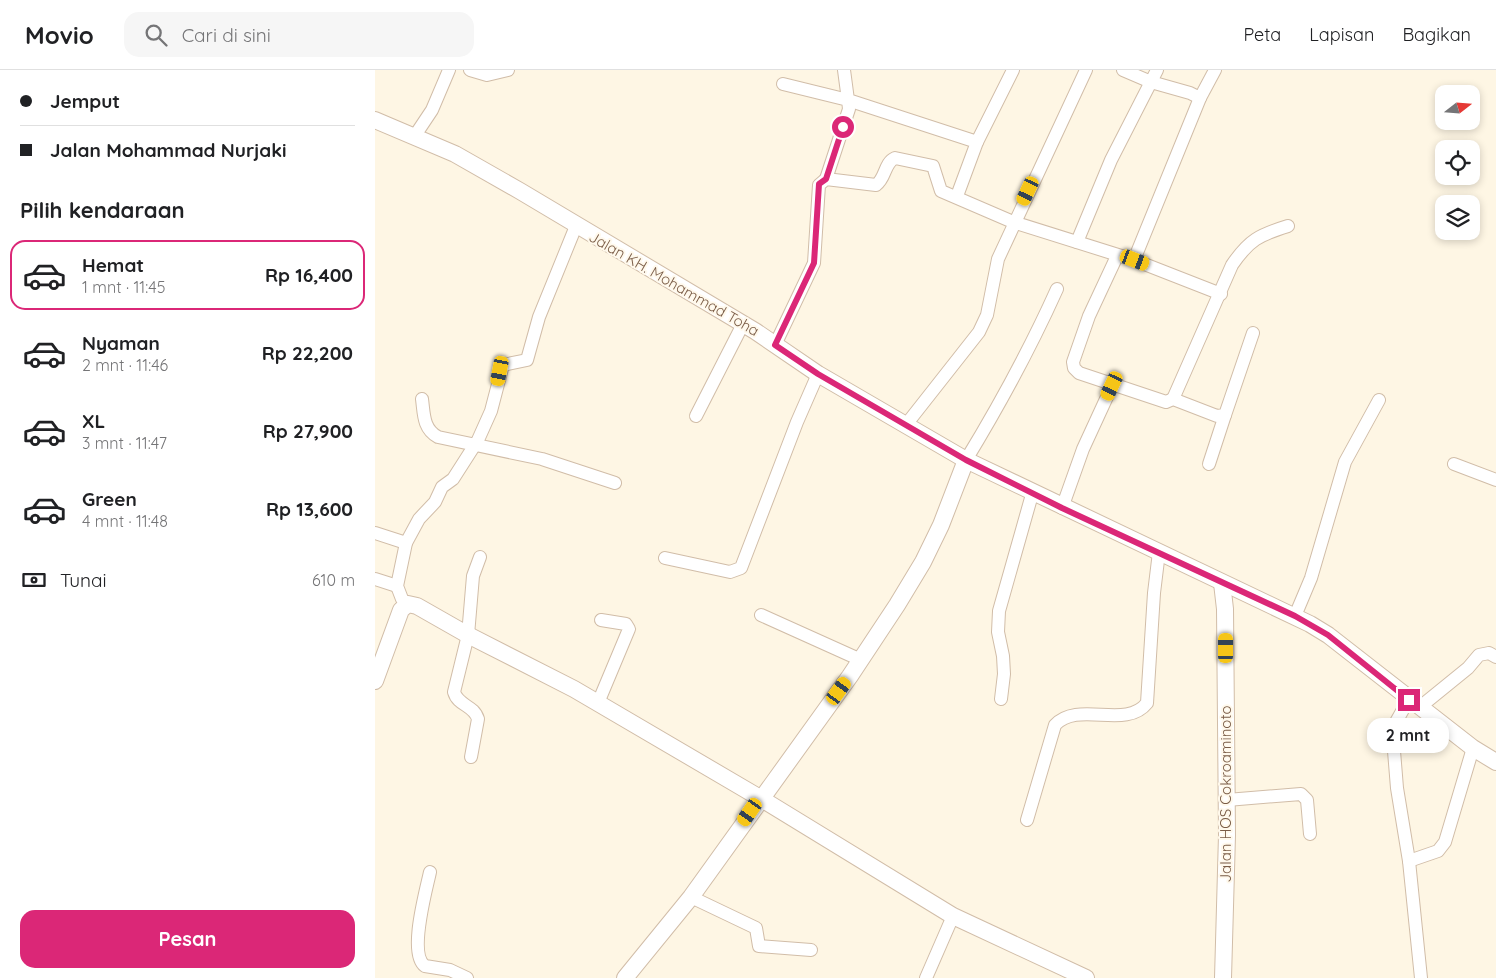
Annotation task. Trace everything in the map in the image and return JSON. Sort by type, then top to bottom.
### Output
[{"type":"street","points":[[414,137],[432,110],[449,70]]},
{"type":"street","points":[[470,70],[487,75],[508,70]]},
{"type":"street","points":[[775,345],[814,263],[819,184],[826,179],[849,104],[844,70]]},
{"type":"street","points":[[950,193],[1013,70]]},
{"type":"street","points":[[905,426],[979,332],[987,315],[998,259],[1013,222],[1086,70]]},
{"type":"street","points":[[1123,70],[1151,82],[1201,98]]},
{"type":"street","points":[[1077,242],[1111,160],[1157,70]]},
{"type":"street","points":[[1135,260],[1201,98],[1215,70]]},
{"type":"street","points":[[783,84],[977,142]]},
{"type":"street","name":"Jalan KH. Mohammad Toha","points":[[375,120],[455,154],[743,324],[818,374],[966,460],[1062,508],[1295,616],[1328,635],[1473,748],[1496,762]]},
{"type":"street","points":[[826,179],[876,185],[882,181],[889,162],[895,158],[933,166],[950,193],[1013,222],[1117,256],[1135,260],[1221,294]]},
{"type":"street","points":[[576,226],[539,317],[529,355],[523,362],[515,361],[503,365],[491,411],[475,444],[453,479],[442,487],[435,502],[419,519],[406,543],[397,586],[402,599],[408,604],[417,606],[598,703],[760,798],[953,916],[1086,978]]},
{"type":"street","points":[[1117,256],[1089,316],[1073,362],[1074,368],[1079,373],[1112,386],[1167,402],[1173,399],[1202,331],[1221,294],[1232,265],[1244,246],[1262,234],[1288,226]]},
{"type":"street","points":[[625,978],[691,897],[760,798],[861,660],[923,562],[941,525],[966,460],[1028,353],[1057,289]]},
{"type":"street","points":[[696,416],[743,324]]},
{"type":"street","points":[[1209,464],[1253,333]]},
{"type":"street","points":[[665,558],[730,572],[741,568],[797,422],[818,374]]},
{"type":"street","points":[[1062,508],[1083,449],[1112,386]]},
{"type":"street","points":[[422,399],[425,422],[430,433],[438,437],[542,460],[615,483]]},
{"type":"street","points":[[1173,399],[1217,416],[1225,415]]},
{"type":"street","points":[[1295,616],[1311,578],[1345,462],[1379,400]]},
{"type":"street","points":[[1454,464],[1496,480]]},
{"type":"street","points":[[1001,699],[1004,674],[998,632],[999,611],[1033,492]]},
{"type":"street","points":[[375,534],[406,543]]},
{"type":"street","points":[[1027,820],[1055,725],[1062,717],[1071,714],[1109,715],[1134,713],[1147,703],[1153,593],[1159,552]]},
{"type":"street","points":[[471,757],[478,719],[473,709],[456,699],[454,692],[468,635],[473,576],[481,556]]},
{"type":"street","points":[[375,579],[397,586]]},
{"type":"street","name":"Jalan HOS Cokroaminoto","points":[[1222,583],[1225,609],[1227,800],[1223,978]]},
{"type":"street","points":[[1225,609],[1243,592]]},
{"type":"street","points":[[375,681],[401,610],[408,604]]},
{"type":"street","points":[[761,614],[861,660]]},
{"type":"street","points":[[598,703],[629,629],[626,624],[601,620]]},
{"type":"street","points":[[1421,978],[1409,861],[1397,788],[1394,751],[1396,722],[1415,704],[1468,668],[1479,656],[1489,653],[1496,656]]},
{"type":"street","points":[[1409,861],[1438,851],[1445,842],[1473,748]]},
{"type":"street","points":[[1227,800],[1301,794],[1307,800],[1310,834]]},
{"type":"street","points":[[430,872],[417,938],[418,955],[425,966],[450,970],[467,978]]},
{"type":"street","points":[[691,897],[756,928],[759,946],[811,950]]},
{"type":"street","points":[[927,978],[953,916]]},
{"type":"route","points":[[843,127],[826,179],[819,184],[814,263],[775,345],[818,374],[966,460],[1062,508],[1310,624],[1328,635],[1409,700]]}]
